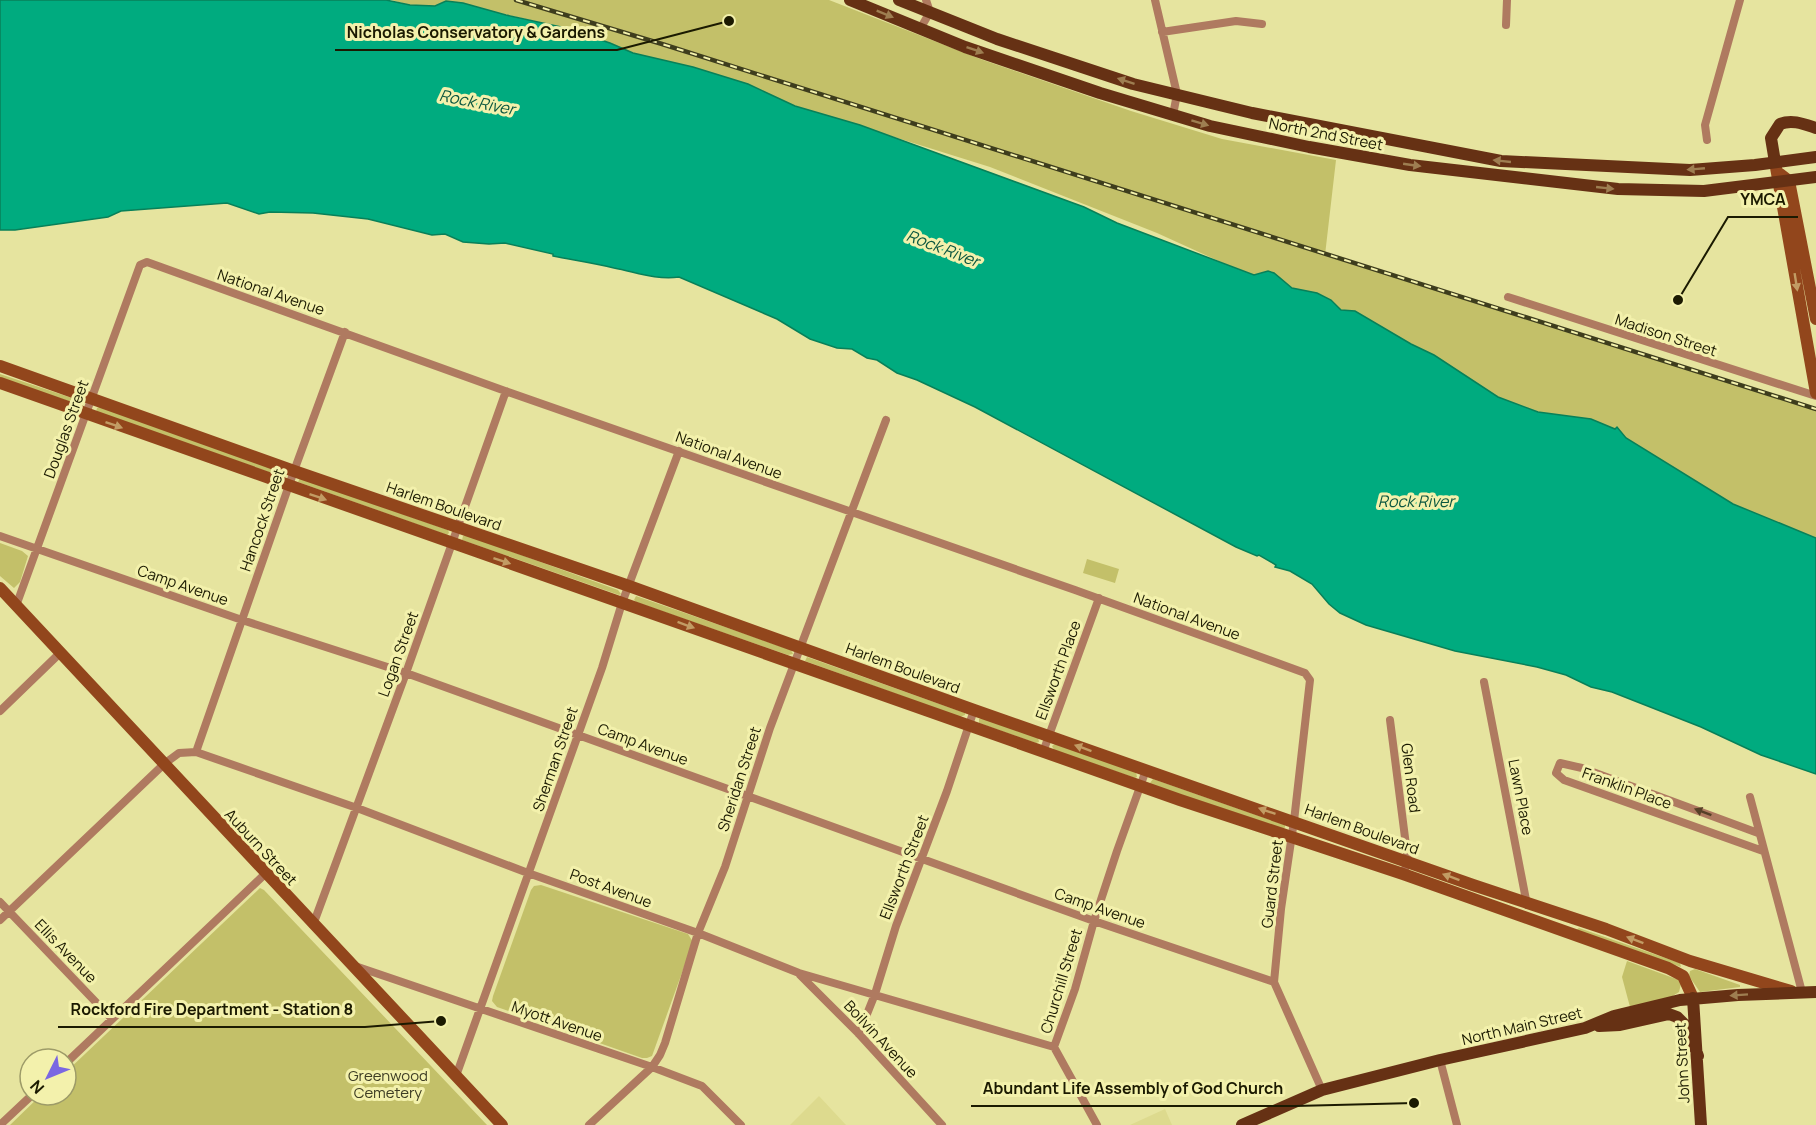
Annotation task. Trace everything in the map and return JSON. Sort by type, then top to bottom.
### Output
[{"type":"main road","name":"North 2nd Street","points":[[850,0],[965,47],[1100,93],[1210,126],[1410,165],[1618,189],[1704,191],[1780,175],[1816,157]]},
{"type":"main road","name":"North 2nd Street","points":[[899,0],[928,6],[997,39],[1133,84],[1306,124],[1501,161],[1690,170],[1755,165],[1780,175],[1814,177]]},
{"type":"main road","points":[[1780,175],[1772,138],[1780,124],[1789,121],[1816,128]]},
{"type":"main road","points":[[1780,175],[1793,154],[1816,150]]},
{"type":"main road","name":"North Main Street","points":[[1242,1125],[1322,1090],[1440,1060],[1585,1028],[1614,1016],[1693,998],[1816,992]]},
{"type":"main road","name":"John Street","points":[[1693,998],[1701,1125]]},
{"type":"main road","points":[[1585,1028],[1620,1025],[1669,1014],[1677,1017],[1688,1029],[1698,1056]]},
{"type":"street","points":[[1155,0],[1177,94],[1173,115]]},
{"type":"street","points":[[1506,25],[1508,0]]},
{"type":"street","points":[[1707,140],[1705,125],[1740,0]]},
{"type":"street","points":[[920,28],[928,6]]},
{"type":"street","points":[[1162,32],[1236,21],[1262,24]]},
{"type":"street","points":[[1780,175],[1816,319]]},
{"type":"street","points":[[1780,175],[1810,335],[1816,394]]},
{"type":"street","name":"National Avenue","points":[[143,263],[1099,598],[1305,673]]},
{"type":"street","name":"Douglas Street","points":[[16,606],[143,263]]},
{"type":"street","name":"Madison Street","points":[[1508,297],[1796,391],[1816,394]]},
{"type":"street","name":"Hancock Street","points":[[196,752],[288,486],[345,332]]},
{"type":"street","name":"Harlem Boulevard","points":[[0,366],[294,471],[629,586],[974,710],[1606,929],[1690,961],[1768,985],[1800,992]]},
{"type":"street","name":"Harlem Boulevard","points":[[0,383],[1140,786],[1403,874],[1668,968],[1683,976]]},
{"type":"street","name":"Logan Street","points":[[313,925],[406,673],[506,391]]},
{"type":"street","name":"Sheridan Street","points":[[589,1125],[652,1067],[660,1055],[698,933],[725,867],[770,728],[886,420]]},
{"type":"street","name":"Sherman Street","points":[[456,1076],[578,735],[622,603],[679,451]]},
{"type":"street","name":"Camp Avenue","points":[[0,536],[242,620],[406,673],[1094,921],[1274,982]]},
{"type":"street","name":"Auburn Street","points":[[0,588],[502,1125]]},
{"type":"street","name":"Ellsworth Place","points":[[1043,752],[1099,598]]},
{"type":"street","points":[[0,711],[60,653]]},
{"type":"street","name":"Guard Street","points":[[1305,673],[1310,680],[1274,982],[1322,1090]]},
{"type":"street","name":"Lawn Place","points":[[1484,682],[1528,902],[1523,917]]},
{"type":"street","name":"Ellsworth Street","points":[[859,1034],[974,710]]},
{"type":"street","name":"Glen Road","points":[[1390,720],[1408,861],[1403,874]]},
{"type":"street","points":[[0,920],[164,764],[179,753],[196,752]]},
{"type":"street","name":"Post Avenue","points":[[196,752],[357,808],[528,873],[698,933],[799,974],[1054,1047]]},
{"type":"street","name":"Franklin Place","points":[[1758,833],[1582,768],[1560,763],[1556,773],[1564,780],[1763,851]]},
{"type":"street","name":"Churchill Street","points":[[1096,1125],[1054,1047],[1146,770]]},
{"type":"street","points":[[1750,797],[1800,992]]},
{"type":"street","points":[[78,1052],[265,874]]},
{"type":"street","name":"Ellis Avenue","points":[[0,902],[112,1019]]},
{"type":"street","points":[[1690,961],[1683,976],[1693,998]]},
{"type":"street","name":"Myott Avenue","points":[[350,964],[702,1086],[741,1125]]},
{"type":"street","name":"Boilvin Avenue","points":[[799,974],[859,1034],[942,1125]]},
{"type":"street","points":[[1440,1060],[1457,1125]]},
{"type":"street","points":[[0,1125],[19,1107]]},
{"type":"shaded area","points":[[819,1096],[846,1125],[790,1125]]},
{"type":"shaded area","points":[[1165,1109],[1172,1125],[1130,1125]]},
{"type":"green space","points":[[391,0],[829,0],[983,60],[1131,111],[1222,139],[1336,160],[1325,255],[1816,409],[1816,538],[1733,504],[1626,438],[1621,432],[1591,419],[1538,412],[1498,397],[1434,355],[1355,311],[1341,310],[1331,300],[1317,293],[1292,288],[1274,273],[1268,271],[1254,275],[1157,233],[990,167],[795,106],[748,84],[693,67],[645,58],[610,43],[561,27],[446,1],[435,6],[410,5]]},
{"type":"green space","points":[[0,374],[82,403],[80,405],[0,378]]},
{"type":"green space","points":[[100,407],[286,473],[286,476],[283,477],[96,412]]},
{"type":"green space","points":[[300,478],[448,530],[449,533],[447,535],[298,482]]},
{"type":"green space","points":[[466,535],[618,590],[621,594],[462,540]]},
{"type":"green space","points":[[0,543],[22,551],[28,556],[20,582],[14,588],[0,576]]},
{"type":"green space","points":[[1087,559],[1119,569],[1115,583],[1083,573]]},
{"type":"green space","points":[[636,596],[791,650],[793,654],[788,655],[636,602],[634,600]]},
{"type":"green space","points":[[807,657],[965,713],[965,715],[960,717],[805,661]]},
{"type":"green space","points":[[981,718],[1038,737],[1039,742],[1036,743],[979,723]]},
{"type":"green space","points":[[1055,744],[1136,772],[1137,777],[1054,750],[1052,746]]},
{"type":"green space","points":[[1153,779],[1285,825],[1285,827],[1284,829],[1152,785],[1150,783]]},
{"type":"green space","points":[[541,885],[688,934],[693,942],[652,1056],[642,1058],[497,1007],[492,1001],[531,890],[534,886]]},
{"type":"green space","name":"Greenwood Cemetery","points":[[260,888],[487,1125],[10,1125],[29,1107],[78,1107],[78,1061]]},
{"type":"green space","points":[[1579,928],[1680,963],[1681,967],[1576,930]]},
{"type":"green space","points":[[1627,961],[1679,980],[1681,984],[1679,992],[1671,997],[1630,1007],[1622,977]]},
{"type":"green space","points":[[1695,969],[1740,985],[1740,987],[1700,992],[1689,976],[1690,971]]},
{"type":"water","name":"Rock River","points":[[0,0],[386,0],[410,5],[435,6],[446,1],[463,3],[561,27],[633,53],[693,67],[748,84],[795,106],[860,125],[1084,207],[1117,223],[1254,275],[1268,271],[1274,273],[1292,288],[1317,293],[1331,300],[1341,310],[1355,311],[1434,355],[1498,397],[1538,412],[1591,419],[1615,429],[1617,427],[1626,438],[1733,504],[1816,538],[1816,774],[1761,755],[1701,727],[1612,692],[1591,687],[1566,675],[1455,651],[1366,625],[1340,613],[1312,584],[1290,571],[1275,567],[1276,565],[1259,555],[1236,547],[975,407],[897,373],[877,360],[867,358],[852,349],[837,348],[810,339],[777,319],[679,277],[646,275],[553,256],[553,254],[505,243],[463,242],[445,234],[432,235],[368,219],[313,213],[259,214],[227,203],[121,211],[108,217],[0,230]]},
{"type":"railway","points":[[516,0],[662,44],[1816,409]]},
{"type":"place","name":"Nicholas Conservatory & Gardens","points":[[729,21]]},
{"type":"place","name":"YMCA","points":[[1678,300]]},
{"type":"place","name":"Rockford Fire Department - Station 8","points":[[441,1021]]},
{"type":"place","name":"Abundant Life Assembly of God Church","points":[[1414,1103]]}]
